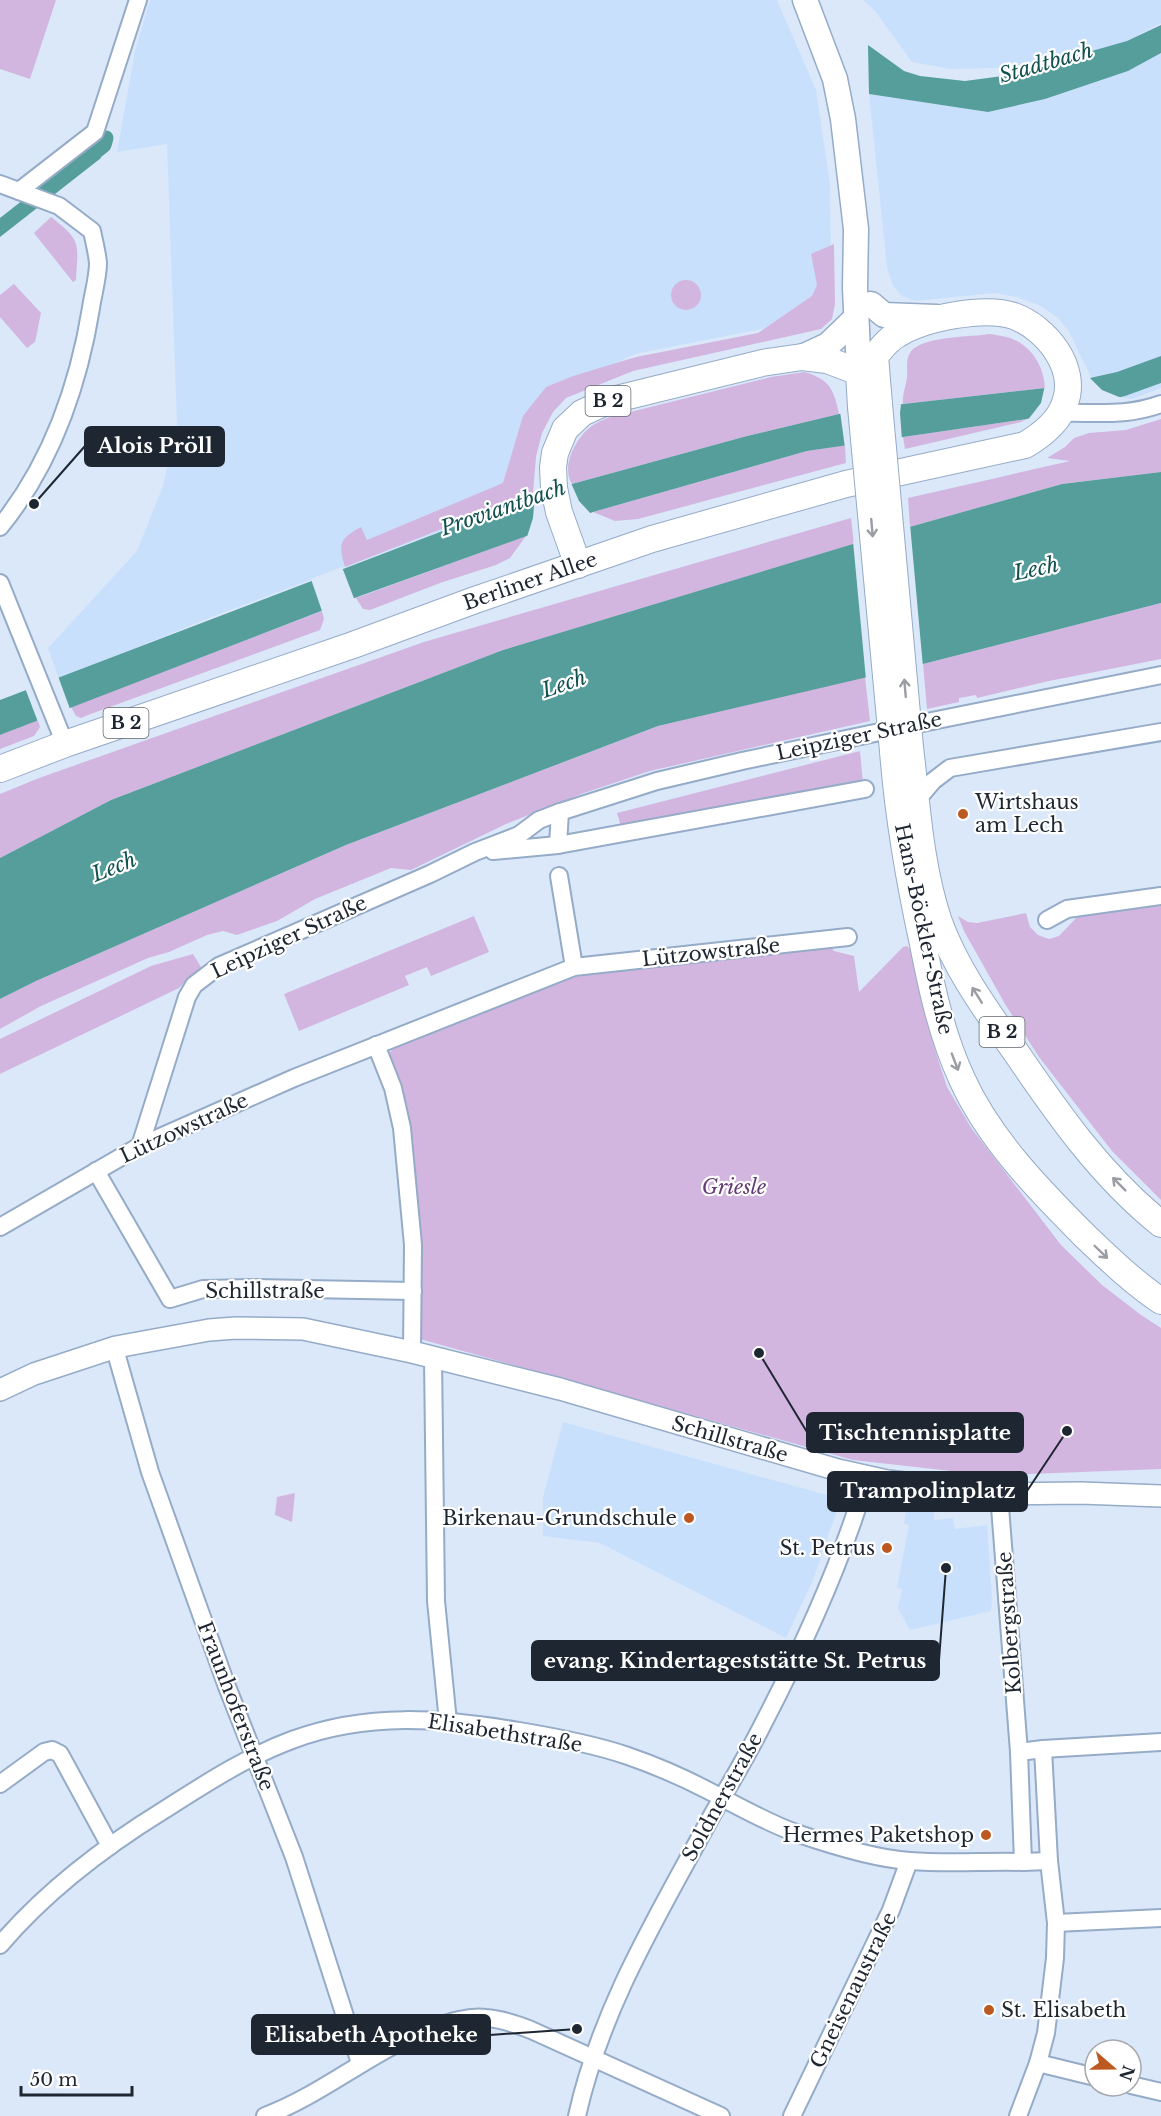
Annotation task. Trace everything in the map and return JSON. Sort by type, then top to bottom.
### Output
[{"type":"main road","points":[[805,0],[835,79],[843,119],[856,229],[870,288],[863,311],[867,364]]},
{"type":"main road","points":[[863,311],[884,315],[939,317]]},
{"type":"main road","points":[[802,357],[828,345],[863,311]]},
{"type":"main road","name":"B 2","points":[[907,801],[867,364],[895,335],[939,317],[1000,313],[1013,316],[1040,332],[1055,349],[1064,366],[1068,393],[1060,413]]},
{"type":"main road","name":"B 2","points":[[578,565],[564,528],[554,488],[553,467],[555,453],[565,429],[582,413],[608,401],[762,363],[802,357],[867,364]]},
{"type":"main road","name":"Berliner Allee","points":[[0,769],[65,744],[188,703],[652,539],[846,484],[1025,445],[1046,430],[1060,413]]},
{"type":"main road","name":"Hans-Böckler-Straße","points":[[907,801],[922,848],[940,922],[957,963],[1064,1122],[1099,1165],[1161,1224]]},
{"type":"main road","name":"Hans-Böckler-Straße","points":[[907,801],[912,892],[941,1025],[962,1080],[987,1122],[1016,1161],[1059,1211],[1117,1267],[1161,1300]]},
{"type":"street","points":[[22,192],[95,132],[138,0]]},
{"type":"street","points":[[0,184],[59,206],[92,231],[98,263],[88,330],[73,389],[57,432],[36,476],[0,527]]},
{"type":"street","points":[[1060,413],[1120,414],[1144,410],[1161,404]]},
{"type":"street","points":[[0,584],[65,744]]},
{"type":"street","name":"Leipziger Straße","points":[[140,1146],[187,997],[194,985],[205,975],[227,962],[430,874],[475,852],[519,835],[539,820],[657,781],[742,761],[1161,675]]},
{"type":"street","points":[[907,801],[950,768],[1161,732]]},
{"type":"street","name":"Leipziger Straße","points":[[475,852],[558,845],[865,789]]},
{"type":"street","points":[[558,845],[560,812]]},
{"type":"street","points":[[559,876],[574,967]]},
{"type":"street","points":[[1047,920],[1067,909],[1161,896]]},
{"type":"street","name":"Lützowstraße","points":[[0,1227],[140,1146],[268,1089],[574,967],[848,936]]},
{"type":"street","points":[[376,1045],[393,1088],[402,1128],[413,1245],[412,1352]]},
{"type":"street","name":"Schillstraße","points":[[96,1171],[170,1299],[203,1288],[412,1291]]},
{"type":"street","name":"Schillstraße","points":[[0,1390],[34,1374],[116,1347],[209,1330],[303,1329],[412,1352],[560,1389],[867,1477],[999,1494],[1081,1493],[1161,1496]]},
{"type":"street","name":"Fraunhoferstraße","points":[[116,1347],[154,1483],[226,1684],[299,1870],[360,2063]]},
{"type":"street","points":[[433,1358],[436,1601],[448,1722]]},
{"type":"street","name":"Soldnerstraße","points":[[577,2116],[592,2057],[620,1987],[721,1797],[763,1725],[827,1587],[867,1477]]},
{"type":"street","name":"Kolbergstraße","points":[[999,1494],[1019,1752],[1023,1862]]},
{"type":"street","name":"Elisabethstraße","points":[[0,1945],[53,1892],[110,1846],[189,1794],[254,1756],[291,1741],[328,1729],[367,1722],[406,1719],[448,1722],[554,1737],[598,1748],[671,1773],[794,1833],[860,1851],[909,1861],[1023,1862]]},
{"type":"street","points":[[1019,1752],[1161,1742]]},
{"type":"street","points":[[1018,2116],[1047,2033],[1055,1958],[1056,1923],[1049,1861],[1043,1749]]},
{"type":"street","points":[[0,1784],[44,1752],[52,1750],[60,1754],[110,1846]]},
{"type":"street","name":"Gneisenaustraße","points":[[792,2116],[891,1910],[909,1861]]},
{"type":"street","points":[[1023,1862],[1049,1861]]},
{"type":"street","points":[[1056,1923],[1161,1918]]},
{"type":"street","points":[[265,2116],[304,2097],[360,2063],[415,2034],[448,2022],[470,2018],[510,2022],[721,2116]]},
{"type":"street","points":[[1038,2063],[1083,2074]]},
{"type":"street","points":[[1143,2088],[1161,2092]]},
{"type":"shaded area","points":[[150,0],[777,0],[816,90],[830,184],[831,277],[802,321],[635,354],[561,389],[534,428],[529,498],[214,616],[59,679],[48,648],[137,551],[163,486],[177,424],[167,144],[117,152],[135,51]]},
{"type":"shaded area","points":[[863,0],[1161,0],[1161,23],[1127,41],[1060,60],[997,68],[951,69],[912,62],[875,11]]},
{"type":"shaded area","points":[[1161,53],[1161,388],[1132,399],[1117,397],[1093,381],[1068,330],[1057,317],[1039,305],[1017,297],[995,293],[915,301],[902,296],[893,286],[887,268],[869,94],[988,112],[1045,99],[1128,71]]},
{"type":"shaded area","name":"Birkenau-Grundschule","points":[[563,1422],[841,1499],[813,1580],[786,1638],[600,1543],[543,1536],[543,1497]]},
{"type":"shaded area","points":[[906,1509],[934,1511],[934,1520],[953,1518],[955,1529],[987,1525],[991,1611],[910,1630],[898,1608],[902,1589],[897,1588],[909,1525],[904,1524]]},
{"type":"green space","points":[[0,0],[56,0],[30,79],[0,69]]},
{"type":"green space","points":[[51,217],[68,232],[76,244],[76,280],[73,282],[34,233]]},
{"type":"green space","points":[[834,244],[835,304],[832,319],[821,329],[633,371],[566,398],[553,412],[542,433],[536,457],[533,493],[345,567],[341,553],[342,543],[348,535],[361,527],[367,540],[503,483],[523,416],[546,387],[573,376],[636,357],[758,333],[812,296],[817,285],[811,254]]},
{"type":"green space","points":[[686,280],[697,284],[701,295],[697,306],[686,310],[675,306],[671,295],[675,284]]},
{"type":"green space","points":[[14,284],[41,313],[35,342],[27,348],[0,317],[0,295]]},
{"type":"green space","points":[[990,334],[1010,338],[1025,346],[1039,365],[1045,388],[903,404],[908,359],[915,347],[935,340]]},
{"type":"green space","points":[[804,372],[825,382],[833,392],[839,414],[747,436],[572,484],[568,470],[571,454],[584,433],[599,422],[610,417],[771,377]]},
{"type":"green space","points":[[1027,419],[1021,422],[905,449],[903,437]]},
{"type":"green space","points":[[1161,419],[1161,472],[1062,484],[910,527],[908,498],[1070,461],[1047,458],[1065,447],[1074,438],[1089,433],[1126,430]]},
{"type":"green space","points":[[845,445],[846,463],[638,519],[615,521],[593,512],[807,451]]},
{"type":"green space","points":[[851,518],[854,544],[503,650],[111,800],[0,858],[0,794],[39,778],[424,642]]},
{"type":"green space","points":[[526,536],[510,558],[496,565],[440,583],[370,610],[363,609],[356,598]]},
{"type":"green space","points":[[1161,603],[1161,659],[977,698],[976,695],[959,698],[959,702],[927,709],[923,664]]},
{"type":"green space","points":[[322,611],[324,619],[320,630],[81,718],[76,716],[71,707]]},
{"type":"green space","points":[[865,677],[870,721],[650,771],[584,793],[506,824],[411,870],[391,868],[315,899],[277,921],[237,935],[223,931],[207,935],[169,952],[148,958],[41,1006],[0,1029],[0,999],[36,981],[346,845],[658,726]]},
{"type":"green space","points":[[38,720],[40,727],[34,736],[0,749],[0,735]]},
{"type":"green space","points":[[860,751],[863,783],[621,826],[617,813]]},
{"type":"green space","points":[[1161,903],[1161,1200],[1112,1151],[1039,1057],[1005,1004],[958,916],[968,922],[977,923],[1026,913],[1030,927],[1038,935],[1049,939],[1059,936],[1078,916]]},
{"type":"green space","points":[[474,916],[489,952],[431,976],[427,967],[405,976],[409,985],[299,1031],[284,994]]},
{"type":"green space","name":"Griesle","points":[[829,945],[834,951],[854,956],[859,992],[903,947],[907,946],[910,949],[935,1050],[947,1087],[972,1129],[1061,1245],[1102,1285],[1161,1328],[1161,1469],[1003,1475],[853,1460],[420,1339],[419,1240],[388,1054],[395,1047],[575,977],[659,964]]},
{"type":"green space","points":[[193,954],[201,967],[179,988],[0,1074],[0,1039],[151,966]]},
{"type":"green space","points":[[295,1493],[292,1522],[275,1515],[277,1497]]},
{"type":"water","points":[[1161,25],[1161,53],[1128,71],[1045,99],[988,112],[869,94],[868,45],[904,71],[920,76],[965,81],[1033,72],[1060,60],[1127,41]]},
{"type":"water","points":[[92,146],[101,158],[0,237],[0,218]]},
{"type":"water","name":"Proviantbach","points":[[1161,356],[1161,383],[1125,396],[1027,419],[807,451],[593,512],[360,596],[0,735],[0,700],[529,498],[747,436],[839,414],[903,404],[1045,388],[1117,372]]},
{"type":"water","name":"Lech","points":[[1161,472],[1161,603],[923,664],[658,726],[346,845],[36,981],[0,999],[0,858],[111,800],[503,650],[906,528],[1062,484]]},
{"type":"pier","points":[[1089,377],[1102,390],[1124,399],[1027,421],[1041,403],[1045,385]]},
{"type":"pier","points":[[901,404],[902,440],[845,448],[840,411]]},
{"type":"pier","points":[[571,483],[579,501],[593,516],[526,540],[533,518],[535,494]]},
{"type":"pier","points":[[910,524],[923,667],[866,680],[853,541]]},
{"type":"pier","points":[[342,567],[355,601],[323,614],[311,579]]},
{"type":"pier","points":[[58,676],[70,709],[38,722],[25,688]]},
{"type":"waterway","points":[[80,164],[104,145],[106,138]]},
{"type":"place","name":"Alois Pröll","points":[[34,504]]},
{"type":"place","name":"Wirtshaus am Lech","points":[[963,814]]},
{"type":"place","name":"Tischtennisplatte","points":[[759,1353]]},
{"type":"place","name":"Trampolinplatz","points":[[1067,1431]]},
{"type":"place","name":"Birkenau-Grundschule","points":[[689,1518]]},
{"type":"place","name":"St. Petrus","points":[[887,1548]]},
{"type":"place","name":"evang. Kindertageststätte St. Petrus","points":[[946,1568]]},
{"type":"place","name":"Hermes Paketshop","points":[[986,1835]]},
{"type":"place","name":"St. Elisabeth","points":[[989,2010]]},
{"type":"place","name":"Elisabeth Apotheke","points":[[577,2029]]},
{"type":"water label","name":"Stadtbach","points":[[1046,63]]}]
